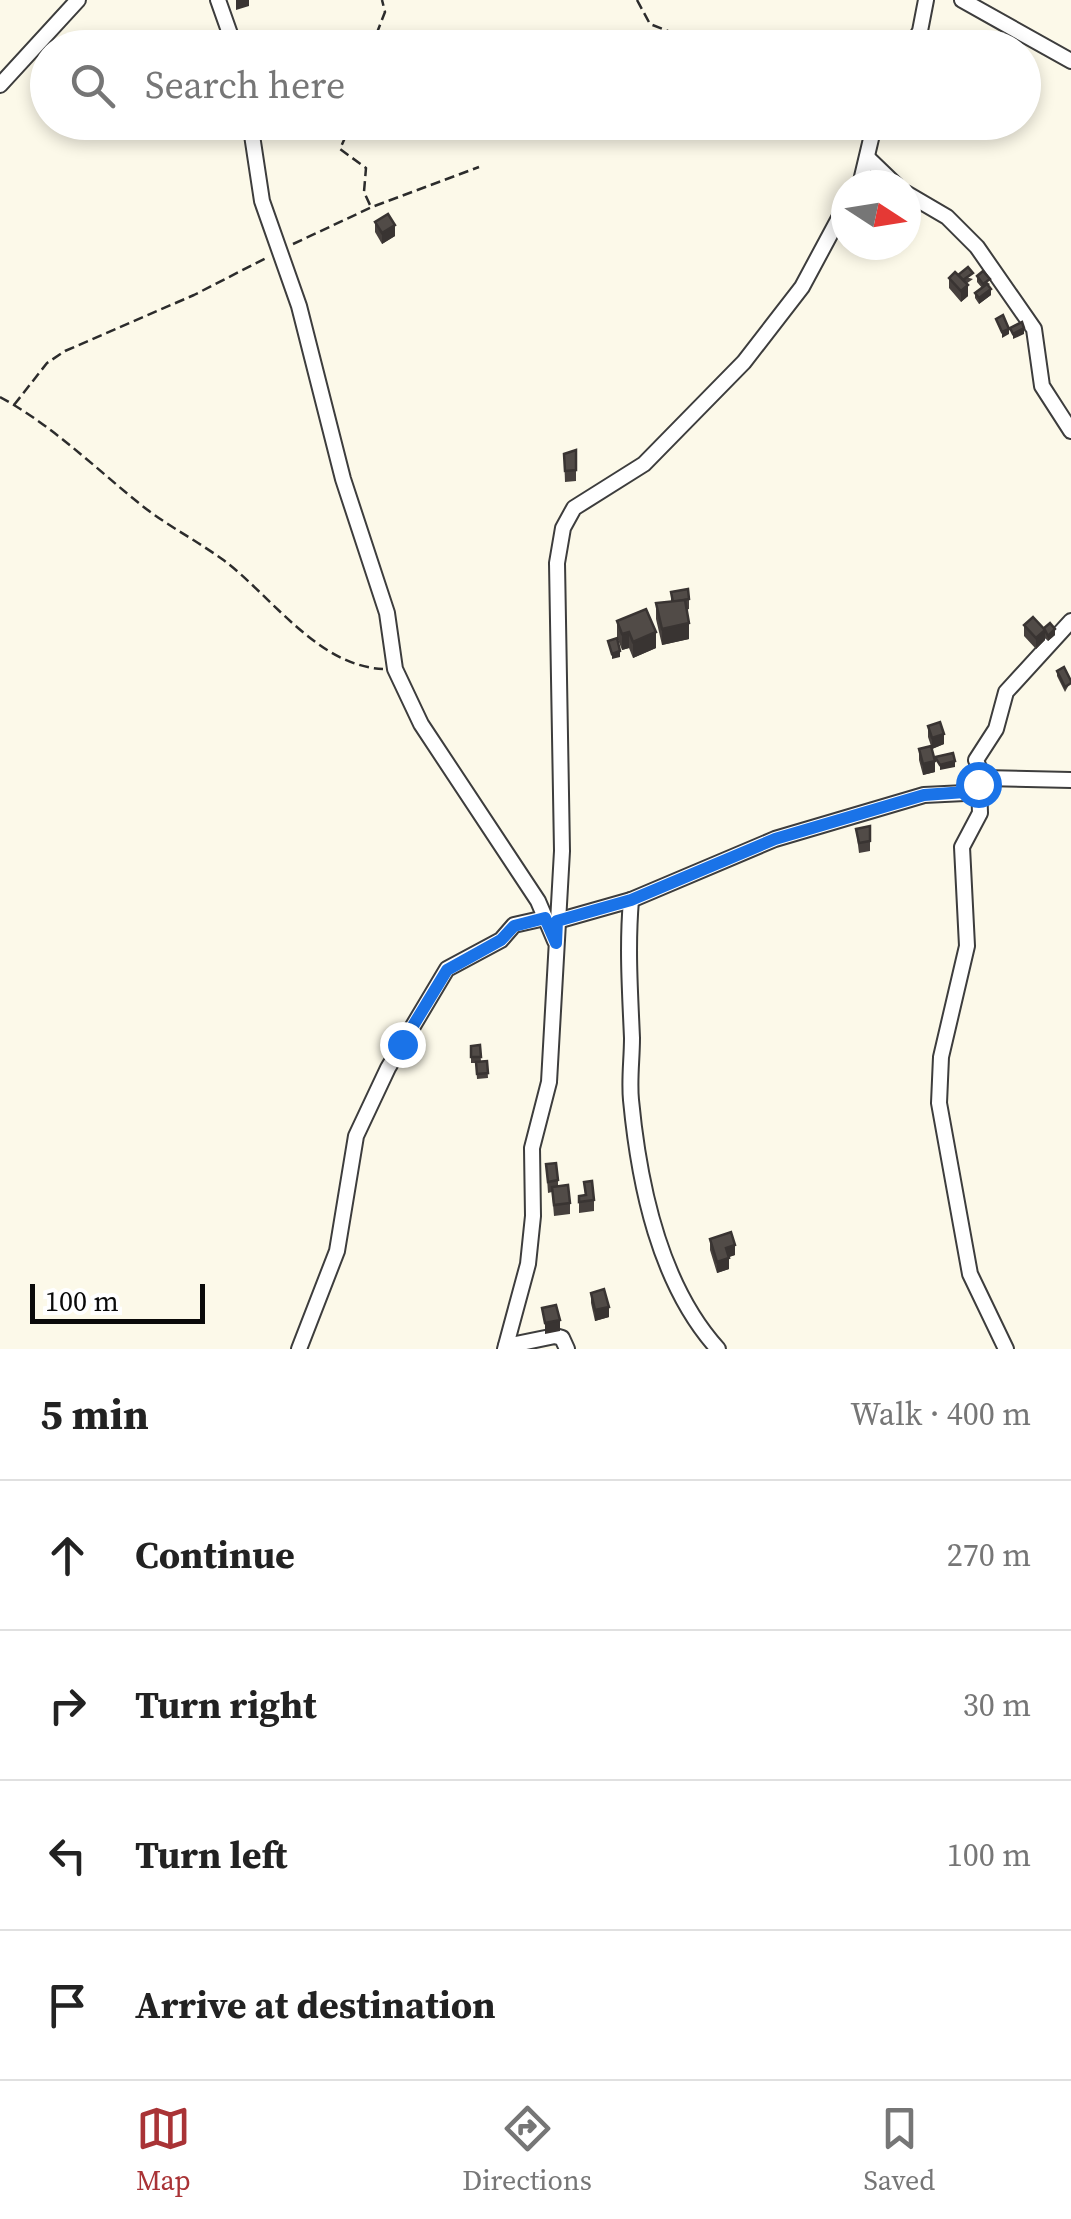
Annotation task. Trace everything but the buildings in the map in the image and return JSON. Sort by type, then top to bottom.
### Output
[{"type":"street","points":[[50,30],[78,0]]},
{"type":"street","points":[[218,0],[229,30]]},
{"type":"street","points":[[920,30],[926,0]]},
{"type":"street","points":[[962,0],[1016,30]]},
{"type":"street","points":[[1041,44],[1071,61]]},
{"type":"street","points":[[0,85],[30,52]]},
{"type":"street","points":[[253,140],[262,201],[299,306],[343,479],[387,612],[395,669],[421,724],[551,920],[556,943],[548,1082],[532,1148],[532,1241],[505,1348],[555,1336],[562,1338],[567,1349]]},
{"type":"street","points":[[865,170],[871,140]]},
{"type":"street","points":[[869,159],[880,170]]},
{"type":"street","points":[[921,202],[957,225],[1034,330],[1042,386],[1071,431]]},
{"type":"street","points":[[551,920],[562,850],[556,563],[564,528],[574,508],[644,464],[744,362],[802,287],[831,233]]},
{"type":"street","points":[[1006,1349],[970,1274],[939,1103],[941,1057],[967,946],[962,847],[980,813],[981,781],[976,760],[996,728],[1002,698],[1071,621]]},
{"type":"street","points":[[299,1349],[337,1251],[356,1136],[388,1068],[447,970],[501,940],[514,926],[631,900],[775,839],[924,795],[965,792],[981,781],[1071,780]]},
{"type":"street","points":[[631,900],[627,954],[630,1084],[646,1194],[675,1280],[696,1321],[718,1349]]},
{"type":"path","points":[[378,30],[385,12],[382,0]]},
{"type":"path","points":[[637,0],[650,24],[665,30]]},
{"type":"path","points":[[344,140],[340,150],[366,168],[364,197],[372,207]]},
{"type":"path","points":[[14,405],[48,363],[65,351],[194,295],[372,207],[479,167]]},
{"type":"path","points":[[0,397],[48,426],[158,518],[224,560],[322,644],[364,667],[395,669]]},
{"type":"route","points":[[402,1044],[447,970],[456,961],[501,940],[514,926],[545,918],[556,943],[557,921],[660,889],[757,845],[924,795],[956,795],[978,784]]}]
